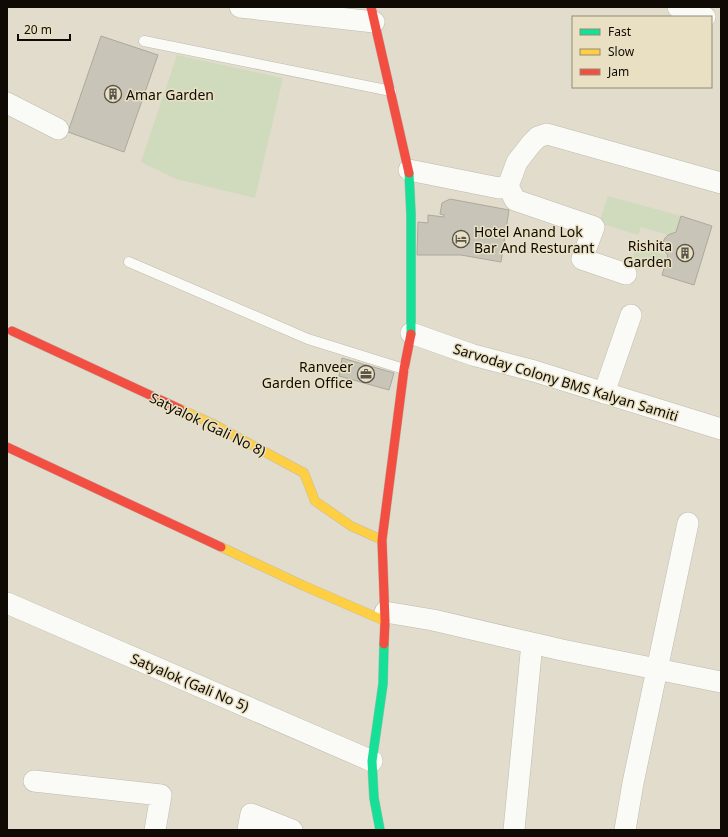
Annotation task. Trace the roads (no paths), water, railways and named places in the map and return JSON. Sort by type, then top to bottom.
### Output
[{"type":"street","points":[[240,7],[372,14],[409,170],[411,214],[411,333],[404,369],[382,540],[385,616],[383,684],[372,761],[374,798],[382,829]]},
{"type":"street","points":[[678,7],[702,16]]},
{"type":"street","points":[[7,103],[58,129]]},
{"type":"street","points":[[626,274],[582,259],[594,227],[515,200],[508,186],[517,162],[538,137],[547,134],[721,183]]},
{"type":"street","points":[[409,170],[499,188],[508,186]]},
{"type":"street","points":[[604,393],[631,315]]},
{"type":"street","name":"Satyalok (Gali No 8)","points":[[12,331],[213,424],[304,473],[315,501],[351,526],[382,540]]},
{"type":"street","name":"Sarvoday Colony BMS Kalyan Samiti","points":[[411,333],[473,355],[534,371],[721,429]]},
{"type":"street","points":[[7,447],[295,581],[385,616],[433,620],[532,643],[721,682]]},
{"type":"street","points":[[626,830],[633,783],[688,523]]},
{"type":"street","name":"Satyalok (Gali No 5)","points":[[7,603],[372,761]]},
{"type":"street","points":[[514,830],[532,643]]},
{"type":"street","points":[[34,782],[161,795],[155,830]]},
{"type":"street","points":[[248,830],[251,814],[292,830]]},
{"type":"lane","points":[[144,41],[391,91]]},
{"type":"lane","points":[[129,262],[308,339],[404,369]]},
{"type":"place","name":"Amar Garden","points":[[113,94]]},
{"type":"place","name":"Hotel Anand Lok Bar And Resturant","points":[[461,239]]},
{"type":"place","name":"Rishita Garden","points":[[685,253]]},
{"type":"place","name":"Ranveer Garden Office","points":[[366,374]]}]
